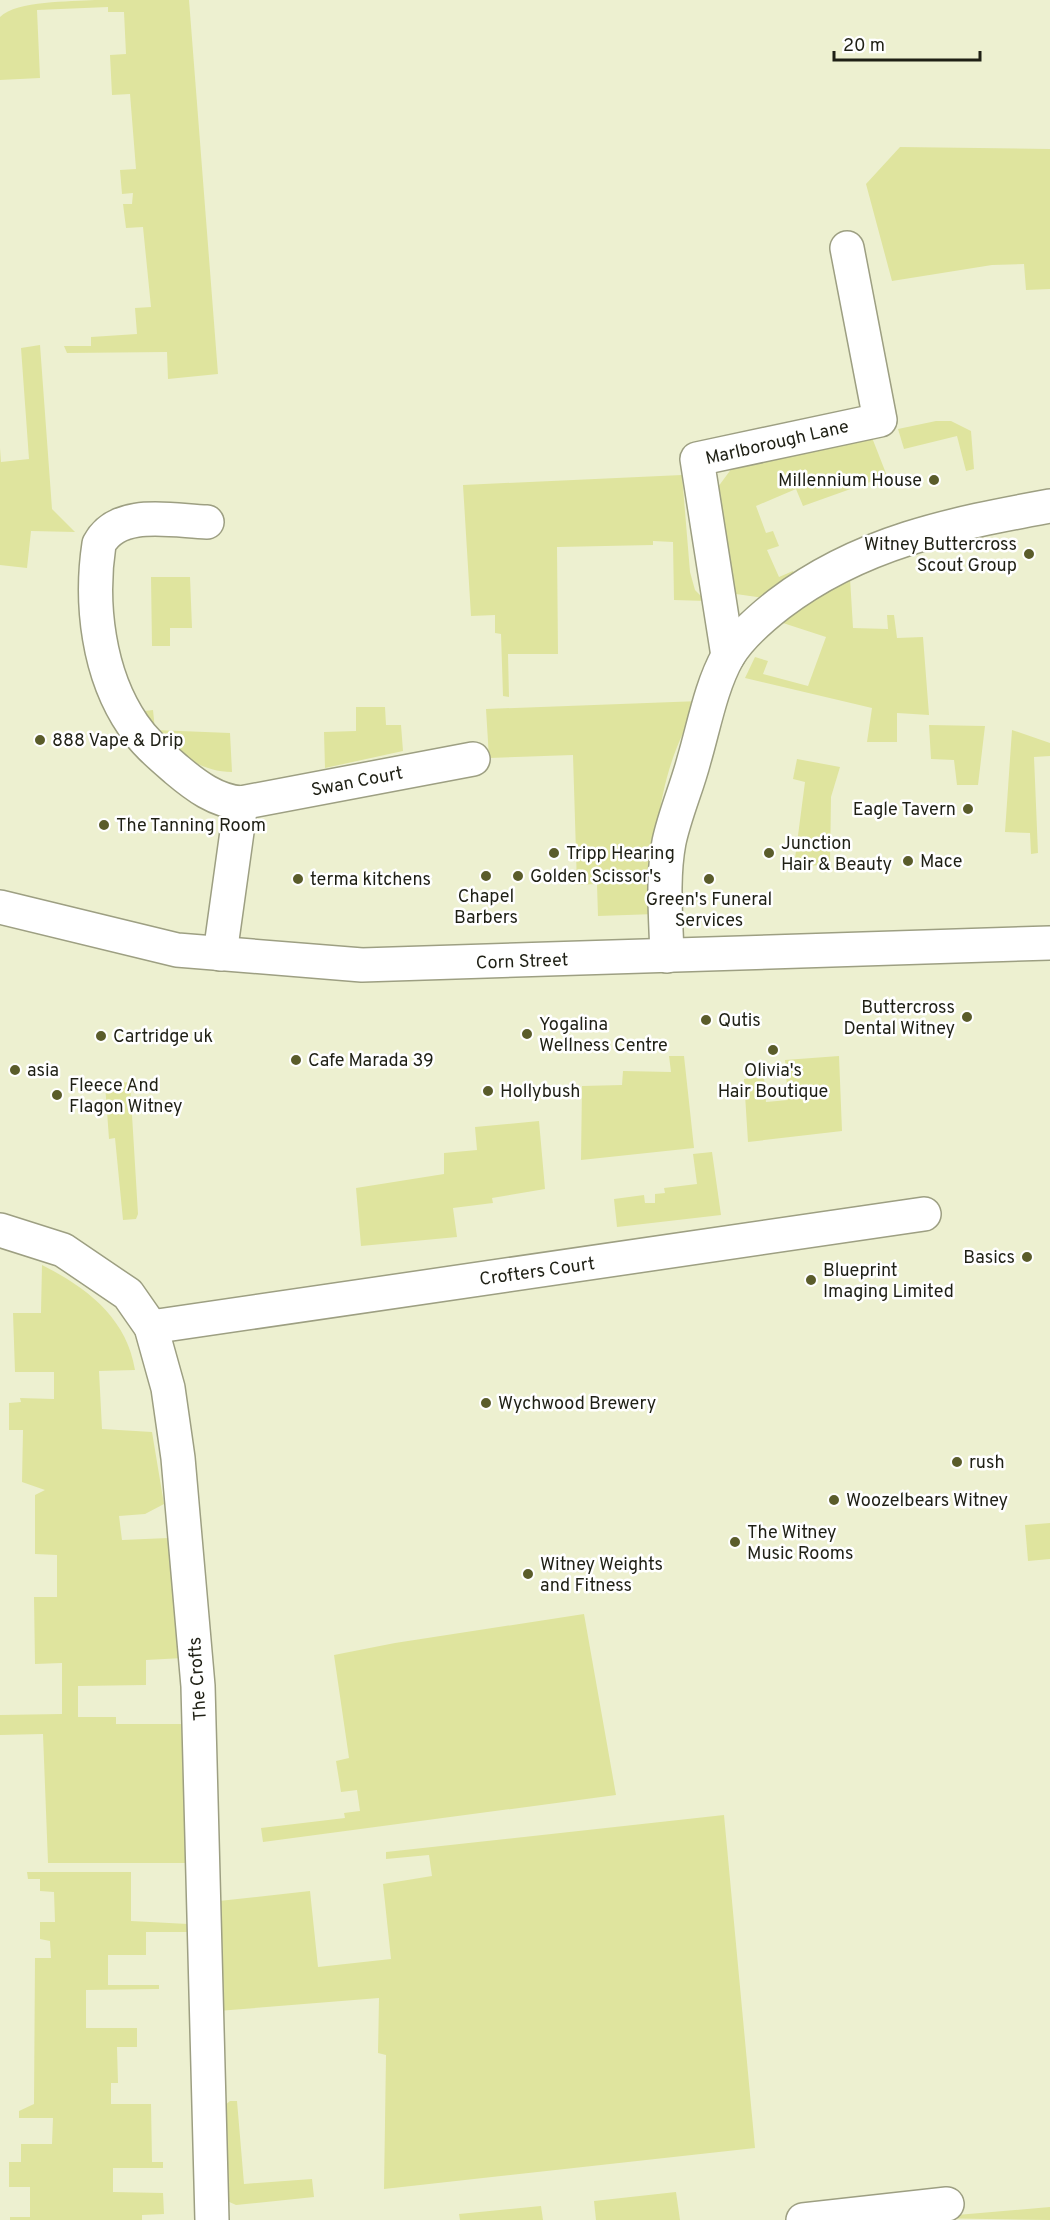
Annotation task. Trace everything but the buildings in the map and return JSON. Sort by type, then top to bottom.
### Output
[{"type":"street","name":"Marlborough Lane","points":[[728,656],[698,459],[879,420],[847,248]]},
{"type":"street","name":"Marlborough Lane","points":[[667,956],[665,890],[669,843],[704,724],[728,656],[753,627],[787,598],[827,573],[872,550],[913,536],[1050,506]]},
{"type":"street","name":"Swan Court","points":[[207,522],[148,520],[122,522],[112,528],[99,544],[96,603],[111,681],[133,725],[159,755],[219,799],[241,803],[473,759]]},
{"type":"street","points":[[220,954],[241,803]]},
{"type":"street","name":"Corn Street","points":[[0,907],[152,945],[220,954],[362,965],[1050,943]]},
{"type":"street","name":"Crofters Court","points":[[151,1327],[924,1214]]},
{"type":"street","name":"The Crofts","points":[[0,1230],[63,1250],[128,1294],[151,1327],[168,1388],[176,1448],[198,1679],[212,2220]]},
{"type":"street","points":[[803,2220],[947,2204]]},
{"type":"green space","points":[[95,0],[189,0],[218,374],[168,379],[167,352],[67,353],[64,346],[91,346],[91,337],[137,334],[135,308],[151,307],[143,227],[126,228],[123,204],[132,204],[133,193],[122,194],[120,170],[136,169],[130,94],[112,95],[110,55],[126,54],[124,12],[108,12],[108,7],[37,10],[40,78],[0,80],[0,17],[18,7]]},
{"type":"green space","points":[[900,147],[1050,149],[1050,289],[1026,290],[1024,264],[992,265],[892,281],[866,184]]},
{"type":"green space","points":[[40,345],[52,509],[75,532],[31,531],[27,568],[0,565],[0,448],[1,462],[29,459],[21,348]]},
{"type":"green space","points":[[936,421],[951,421],[971,431],[974,469],[966,471],[957,436],[904,449],[898,429]]},
{"type":"green space","points":[[871,435],[887,476],[803,506],[796,489],[756,506],[766,533],[773,531],[779,546],[767,550],[779,577],[793,571],[796,575],[764,598],[736,594],[715,491],[732,468]]},
{"type":"green space","points":[[682,475],[690,572],[695,590],[706,601],[674,600],[673,542],[653,541],[653,545],[557,547],[558,654],[508,654],[509,697],[503,696],[501,634],[495,633],[495,615],[471,616],[463,485]]},
{"type":"green space","points":[[151,577],[190,577],[192,628],[170,628],[170,646],[152,646]]},
{"type":"green space","points":[[850,578],[853,628],[888,629],[887,615],[894,615],[897,638],[923,637],[929,715],[897,713],[897,742],[867,742],[872,708],[745,678],[755,657],[768,661],[763,674],[808,686],[826,637],[783,623],[816,598]]},
{"type":"green space","points":[[700,701],[675,753],[661,804],[657,830],[655,914],[598,916],[597,884],[577,885],[573,755],[489,758],[486,709]]},
{"type":"green space","points":[[356,707],[385,707],[386,725],[401,725],[403,751],[325,768],[324,732],[356,731]]},
{"type":"green space","points":[[153,710],[155,730],[136,712]]},
{"type":"green space","points":[[929,725],[985,726],[978,785],[957,785],[954,760],[931,759]]},
{"type":"green space","points":[[155,730],[230,733],[232,772],[203,766],[191,760]]},
{"type":"green space","points":[[1012,730],[1050,743],[1050,756],[1034,757],[1038,853],[1031,854],[1030,833],[1005,832]]},
{"type":"green space","points":[[797,759],[840,767],[831,797],[830,865],[794,866],[805,782],[793,779]]},
{"type":"green space","points":[[669,1056],[684,1056],[694,1148],[581,1160],[582,1086],[622,1085],[623,1071],[671,1072]]},
{"type":"green space","points":[[839,1056],[842,1131],[748,1142],[744,1079],[764,1077],[766,1102],[788,1100],[785,1060]]},
{"type":"green space","points":[[130,1082],[138,1214],[136,1219],[123,1220],[115,1138],[109,1139],[105,1084]]},
{"type":"green space","points":[[539,1121],[545,1189],[492,1198],[493,1203],[453,1208],[457,1237],[361,1246],[356,1188],[444,1174],[444,1153],[477,1150],[475,1127]]},
{"type":"green space","points":[[712,1152],[721,1215],[617,1227],[614,1199],[644,1195],[645,1203],[655,1203],[655,1194],[665,1193],[664,1188],[697,1184],[693,1154]]},
{"type":"green space","points":[[42,1265],[74,1283],[102,1306],[114,1320],[131,1351],[135,1370],[99,1371],[102,1429],[152,1432],[164,1504],[145,1514],[119,1516],[122,1540],[168,1538],[183,1658],[146,1660],[146,1685],[78,1686],[78,1717],[116,1717],[116,1724],[186,1724],[188,1863],[48,1863],[43,1734],[0,1735],[0,1715],[62,1714],[62,1663],[35,1664],[34,1597],[57,1597],[57,1555],[35,1554],[35,1495],[45,1490],[22,1482],[23,1430],[9,1430],[9,1403],[21,1402],[20,1398],[54,1399],[54,1372],[15,1372],[13,1313],[41,1313]]},
{"type":"green space","points":[[1050,1523],[1050,1559],[1028,1561],[1025,1525]]},
{"type":"green space","points":[[584,1614],[616,1795],[263,1842],[261,1828],[345,1818],[344,1813],[360,1811],[357,1790],[341,1792],[336,1761],[349,1758],[334,1655],[395,1643]]},
{"type":"green space","points":[[724,1815],[755,2148],[384,2189],[386,2055],[378,2053],[379,1998],[218,2011],[219,1901],[310,1891],[318,1967],[391,1959],[383,1884],[432,1876],[429,1855],[386,1859],[386,1852]]},
{"type":"green space","points":[[27,1872],[131,1872],[131,1921],[188,1924],[189,1932],[146,1932],[146,1955],[108,1955],[108,1985],[159,1985],[159,1989],[86,1990],[86,2028],[137,2028],[137,2047],[117,2047],[118,2083],[111,2083],[111,2104],[151,2104],[152,2162],[163,2162],[163,2168],[113,2168],[113,2192],[163,2193],[164,2214],[142,2215],[142,2220],[10,2220],[10,2217],[30,2217],[30,2187],[9,2187],[9,2162],[21,2162],[21,2144],[52,2144],[53,2118],[19,2118],[19,2111],[34,2104],[35,1958],[51,1958],[50,1941],[40,1939],[40,1922],[55,1922],[54,1892],[40,1891],[40,1879],[28,1879]]},
{"type":"green space","points":[[230,2101],[237,2101],[244,2184],[312,2179],[314,2197],[236,2205],[225,2200],[225,2105]]},
{"type":"green space","points":[[676,2192],[680,2220],[596,2220],[594,2201]]},
{"type":"green space","points":[[541,2206],[543,2220],[460,2220],[459,2214]]},
{"type":"green space","points":[[1050,2207],[1050,2220],[922,2218]]},
{"type":"place","name":"Millennium House","points":[[934,480]]},
{"type":"place","name":"Witney Buttercross Scout Group","points":[[1029,554]]},
{"type":"place","name":"888 Vape & Drip","points":[[40,740]]},
{"type":"place","name":"Eagle Tavern","points":[[968,809]]},
{"type":"place","name":"The Tanning Room","points":[[104,825]]},
{"type":"place","name":"Tripp Hearing","points":[[554,853]]},
{"type":"place","name":"Junction Hair & Beauty","points":[[769,853]]},
{"type":"place","name":"Mace","points":[[908,861]]},
{"type":"place","name":"Chapel Barbers","points":[[486,876]]},
{"type":"place","name":"Golden Scissor's","points":[[518,876]]},
{"type":"place","name":"terma kitchens","points":[[298,879]]},
{"type":"place","name":"Green's Funeral Services","points":[[709,879]]},
{"type":"place","name":"Buttercross Dental Witney","points":[[967,1017]]},
{"type":"place","name":"Qutis","points":[[706,1020]]},
{"type":"place","name":"Yogalina Wellness Centre","points":[[527,1034]]},
{"type":"place","name":"Cartridge uk","points":[[101,1036]]},
{"type":"place","name":"Olivia's Hair Boutique","points":[[773,1050]]},
{"type":"place","name":"Cafe Marada 39","points":[[296,1060]]},
{"type":"place","name":"asia","points":[[15,1070]]},
{"type":"place","name":"Hollybush","points":[[488,1091]]},
{"type":"place","name":"Fleece And Flagon Witney","points":[[57,1095]]},
{"type":"place","name":"Basics","points":[[1027,1257]]},
{"type":"place","name":"Blueprint Imaging Limited","points":[[811,1280]]},
{"type":"place","name":"Wychwood Brewery","points":[[486,1403]]},
{"type":"place","name":"rush","points":[[957,1462]]},
{"type":"place","name":"Woozelbears Witney","points":[[834,1500]]},
{"type":"place","name":"The Witney Music Rooms","points":[[735,1542]]},
{"type":"place","name":"Witney Weights and Fitness","points":[[528,1574]]}]
